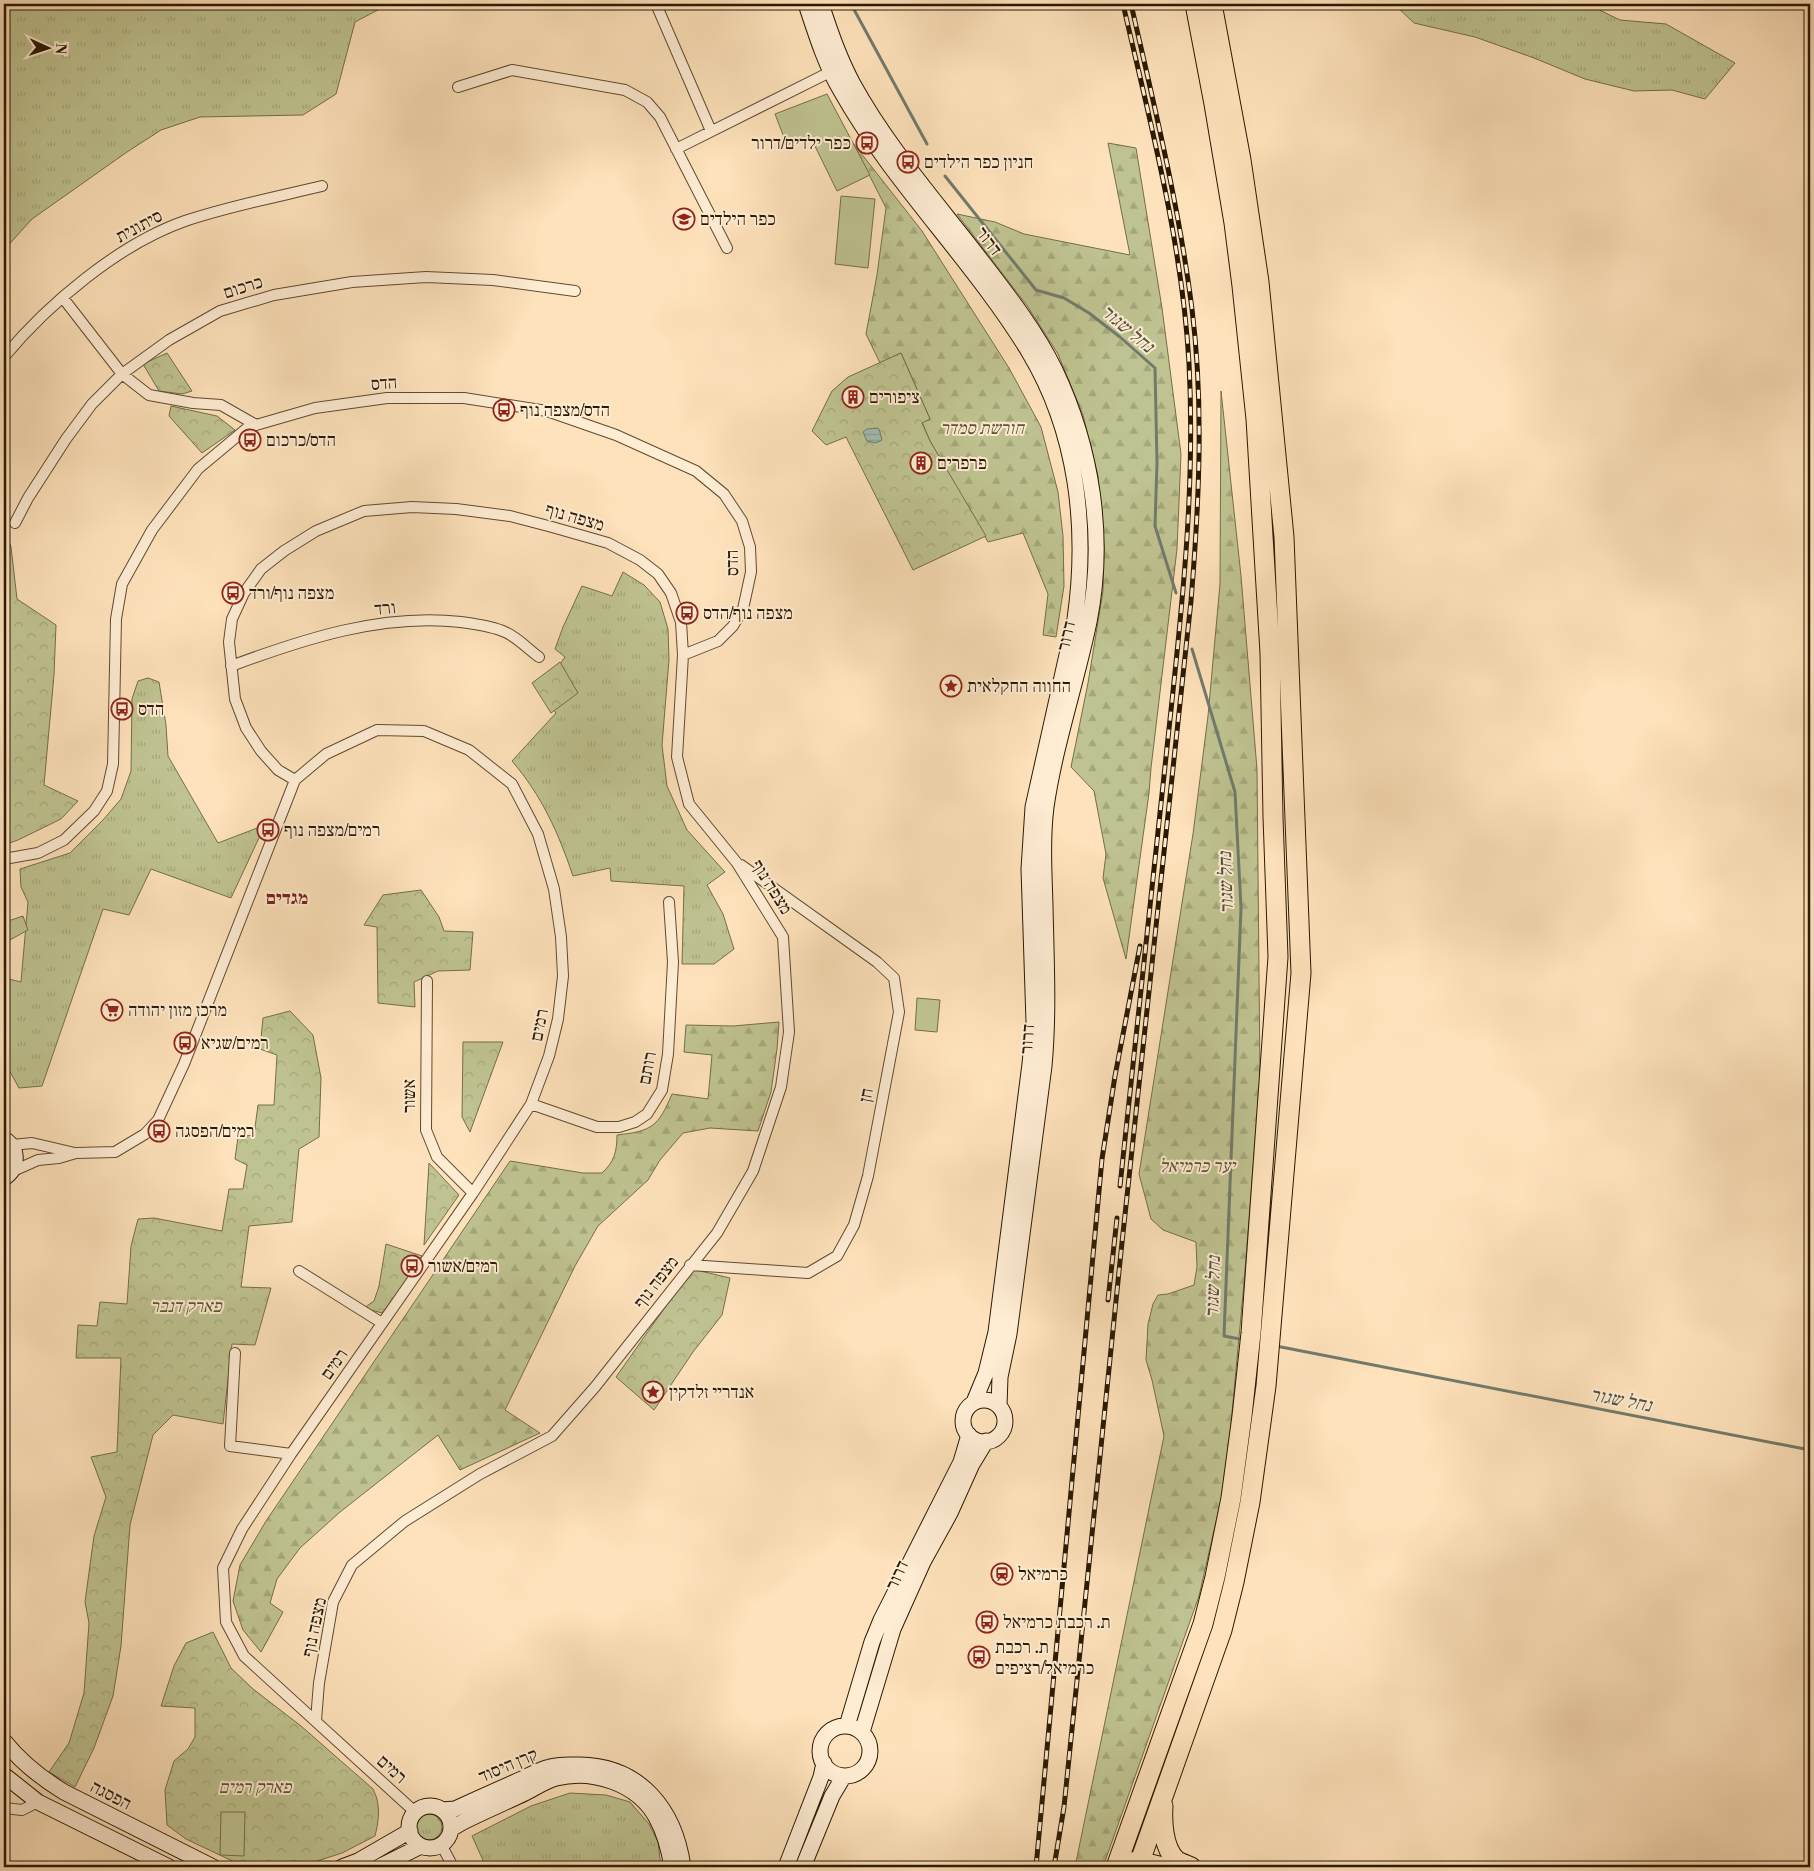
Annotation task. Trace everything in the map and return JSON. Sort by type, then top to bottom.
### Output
[{"type":"highway","points":[[1128,1865],[1203,1624],[1215,1577],[1231,1498],[1250,1341],[1278,957],[1270,653],[1256,419],[1242,286],[1216,113],[1195,4]]},
{"type":"highway","points":[[1128,1865],[1164,1796],[1222,1630],[1234,1582],[1263,1419],[1301,973],[1284,537],[1266,346],[1255,255],[1238,141],[1212,4]]},
{"type":"highway","points":[[1164,1796],[1162,1815],[1168,1846],[1176,1860],[1191,1867]]},
{"type":"main road","points":[[1128,1865],[1170,1867]]},
{"type":"street","points":[[656,4],[711,131]]},
{"type":"street","name":"דרור","points":[[806,4],[822,51],[854,84],[888,139],[1006,294],[1041,345],[1072,411],[1084,448],[1090,475],[1096,547],[1093,594],[1089,621],[1053,770],[1046,808],[1044,868],[1048,1023],[1010,1334],[1000,1377],[999,1406]]},
{"type":"street","name":"דרור","points":[[821,4],[835,46],[841,91],[876,147],[995,302],[1029,352],[1058,416],[1067,443],[1077,489],[1081,547],[1079,592],[1075,619],[1032,806],[1028,869],[1034,1022],[1030,1064],[996,1332],[986,1373],[974,1402]]},
{"type":"street","points":[[676,149],[838,68]]},
{"type":"street","points":[[458,87],[512,70],[625,90],[647,102],[660,118],[726,248]]},
{"type":"street","name":"סיתונית","points":[[4,357],[15,343],[63,298],[96,270],[134,245],[184,222],[232,207],[322,186]]},
{"type":"street","name":"כרכום","points":[[15,523],[28,498],[66,439],[92,404],[122,374],[169,340],[220,311],[274,294],[352,282],[426,277],[493,280],[574,292]]},
{"type":"street","points":[[63,298],[122,374],[149,395],[220,406],[256,425]]},
{"type":"street","name":"הדס","points":[[4,859],[38,853],[64,840],[94,811],[107,791],[113,764],[116,619],[122,584],[152,530],[198,468],[246,429],[256,425],[315,408],[387,398],[464,398],[547,411],[616,435],[696,471],[724,494],[742,521],[750,547],[751,572],[743,609],[733,626],[718,641],[683,655]]},
{"type":"street","name":"מצפה נוף","points":[[295,780],[278,770],[261,751],[246,728],[235,699],[229,642],[232,619],[244,594],[261,568],[316,531],[364,511],[412,507],[456,509],[510,516],[552,526],[608,543],[640,560],[658,574],[671,593],[680,622],[683,655],[677,757],[689,804],[737,863],[783,937],[789,1032],[781,1087],[753,1171],[717,1233],[690,1264],[595,1387],[552,1436],[480,1474],[405,1521],[352,1565],[332,1602],[319,1682],[316,1720]]},
{"type":"street","name":"ורד","points":[[231,666],[288,645],[375,624],[441,620],[477,624],[506,632],[538,657]]},
{"type":"street","name":"רמים","points":[[6,1178],[38,1160],[58,1158],[76,1153],[115,1152],[145,1134],[158,1120],[184,1064],[295,780],[326,754],[377,730],[424,731],[469,750],[512,784],[538,834],[554,890],[561,937],[562,976],[558,1019],[549,1056],[531,1104],[473,1193],[291,1454],[242,1529],[223,1568],[226,1622],[244,1656],[416,1812]]},
{"type":"street","name":"חן","points":[[690,1264],[808,1273],[838,1256],[854,1225],[868,1176],[899,1012],[894,978],[878,962],[737,863]]},
{"type":"street","name":"רותם","points":[[531,1104],[597,1127],[619,1127],[635,1122],[647,1114],[662,1090],[668,1054],[673,962],[668,902]]},
{"type":"street","name":"אשור","points":[[427,981],[426,1130],[437,1157],[473,1193]]},
{"type":"street","points":[[6,1178],[16,1159],[7,1140]]},
{"type":"street","name":"רמים","points":[[7,1140],[32,1143],[76,1153]]},
{"type":"street","points":[[299,1271],[382,1322]]},
{"type":"street","points":[[235,1353],[230,1446],[291,1454]]},
{"type":"street","points":[[987,1400],[999,1406],[1004,1419],[1004,1426],[997,1437],[986,1441],[978,1440],[969,1435],[964,1426],[963,1419],[965,1412],[974,1402],[987,1400]]},
{"type":"street","name":"דרור","points":[[847,1726],[878,1627],[961,1462],[969,1435]]},
{"type":"street","name":"דרור","points":[[862,1732],[893,1629],[972,1464],[986,1441]]},
{"type":"street","points":[[847,1726],[862,1732],[869,1742],[870,1752],[868,1762],[862,1770],[854,1775],[844,1776],[834,1774],[826,1768],[820,1750],[828,1732],[837,1727],[847,1726]]},
{"type":"street","name":"הפסגה","points":[[4,1741],[17,1758],[45,1781],[213,1867]]},
{"type":"street","points":[[802,1867],[803,1844],[824,1763]]},
{"type":"street","name":"קרן היסוד","points":[[442,1810],[455,1809],[549,1767],[594,1765],[615,1770],[636,1781],[651,1794],[664,1810],[678,1840],[683,1867]]},
{"type":"street","points":[[4,1774],[38,1802],[169,1867]]},
{"type":"street","name":"קרן היסוד","points":[[451,1829],[555,1779],[573,1776],[595,1776],[613,1781],[631,1791],[655,1815],[668,1843],[672,1867]]},
{"type":"street","points":[[786,1867],[803,1844],[844,1776]]},
{"type":"street","points":[[4,1808],[22,1810],[38,1802]]},
{"type":"street","points":[[426,1806],[433,1806],[442,1810],[449,1818],[451,1829],[448,1838],[441,1844],[430,1848],[421,1846],[412,1838],[410,1818],[426,1806]]},
{"type":"street","points":[[342,1867],[358,1861],[410,1831]]},
{"type":"street","points":[[441,1844],[453,1867]]},
{"type":"street","points":[[380,1867],[421,1846]]},
{"type":"green space","points":[[4,4],[389,4],[355,22],[336,94],[303,115],[200,117],[161,130],[32,219],[4,250]]},
{"type":"green space","points":[[1394,4],[1587,4],[1620,20],[1666,24],[1735,63],[1705,99],[1672,90],[1634,91],[1585,79],[1475,37],[1414,23]]},
{"type":"green space","points":[[827,94],[870,175],[837,191],[810,136],[787,145],[775,114]]},
{"type":"green space","name":"חורשת סמדר","points":[[853,143],[922,231],[1009,368],[1041,427],[1058,492],[1063,536],[1064,586],[1056,637],[1043,635],[1048,594],[1023,533],[988,542],[930,441],[922,422],[930,419],[901,353],[880,363],[866,334],[877,275],[886,208]]},
{"type":"green space","points":[[1108,143],[1136,148],[1162,308],[1181,454],[1177,549],[1149,793],[1126,959],[1103,878],[1106,854],[1094,791],[1071,767],[1088,683],[1103,591],[1104,547],[1098,476],[1083,415],[1058,354],[1028,307],[957,214],[995,222],[1024,234],[1130,255]]},
{"type":"green space","points":[[841,196],[875,199],[868,268],[835,264]]},
{"type":"green space","points":[[167,353],[192,391],[182,394],[159,391],[143,364]]},
{"type":"green space","points":[[901,353],[930,419],[922,423],[930,441],[986,536],[913,570],[846,437],[826,445],[812,431],[832,391],[848,377]]},
{"type":"green space","name":"יער כרמיאל","points":[[1221,391],[1241,576],[1257,769],[1260,1078],[1226,1478],[1199,1596],[1103,1867],[1075,1867],[1164,1436],[1146,1360],[1148,1324],[1153,1304],[1158,1295],[1168,1294],[1194,1285],[1197,1267],[1196,1242],[1163,1230],[1151,1219],[1139,1174],[1193,834],[1208,716],[1220,584]]},
{"type":"green space","points":[[171,406],[217,416],[235,430],[202,453],[169,416]]},
{"type":"green space","points":[[4,526],[11,547],[17,599],[56,625],[54,675],[44,785],[78,801],[61,819],[4,845],[4,754],[8,735],[4,702]]},
{"type":"green space","points":[[623,572],[644,585],[660,602],[668,629],[669,660],[662,745],[667,786],[687,830],[725,872],[707,885],[723,914],[734,949],[714,964],[682,964],[684,886],[611,881],[610,868],[573,876],[561,844],[541,801],[512,761],[556,713],[541,690],[565,657],[555,649],[582,586],[612,596]]},
{"type":"green space","points":[[560,662],[578,693],[551,713],[532,683]]},
{"type":"green space","points":[[148,678],[159,682],[166,725],[168,756],[218,843],[265,825],[231,898],[151,869],[129,915],[103,909],[42,1086],[19,1088],[4,1061],[4,986],[9,979],[21,982],[28,902],[21,887],[20,869],[70,853],[121,799],[131,771],[132,699],[138,681]]},
{"type":"green space","points":[[421,890],[439,917],[444,931],[473,932],[470,970],[438,971],[414,982],[415,1007],[378,1003],[377,927],[364,925],[383,895]]},
{"type":"green space","points":[[23,916],[28,930],[8,941],[5,922]]},
{"type":"green space","points":[[917,998],[940,1000],[937,1032],[915,1030]]},
{"type":"green space","name":"פארק דנבר","points":[[290,1011],[313,1035],[321,1078],[319,1137],[299,1149],[292,1222],[249,1226],[241,1287],[271,1288],[255,1345],[232,1344],[223,1424],[173,1415],[153,1435],[130,1525],[121,1646],[113,1696],[94,1748],[75,1787],[49,1772],[69,1743],[84,1693],[89,1623],[85,1602],[94,1536],[106,1497],[91,1457],[117,1452],[121,1358],[76,1358],[78,1325],[97,1326],[100,1302],[127,1304],[131,1246],[138,1219],[154,1218],[222,1231],[229,1189],[243,1189],[247,1165],[235,1159],[238,1137],[254,1135],[258,1105],[274,1105],[277,1055],[260,1049],[263,1018]]},
{"type":"green space","points":[[779,1022],[771,1092],[758,1131],[710,1128],[683,1133],[660,1160],[648,1180],[598,1226],[575,1266],[505,1410],[540,1433],[460,1470],[438,1435],[340,1512],[300,1548],[277,1579],[270,1603],[283,1612],[261,1652],[243,1630],[233,1601],[240,1565],[266,1521],[510,1161],[583,1173],[602,1173],[614,1156],[617,1135],[638,1132],[652,1125],[662,1114],[672,1094],[708,1099],[712,1055],[684,1052],[686,1025],[733,1026]]},
{"type":"green space","points":[[463,1042],[503,1042],[470,1132],[462,1117]]},
{"type":"green space","points":[[429,1163],[459,1195],[424,1245]]},
{"type":"green space","points":[[386,1244],[422,1256],[404,1285],[382,1313],[364,1308],[374,1301],[379,1286]]},
{"type":"green space","points":[[692,1269],[730,1278],[722,1315],[693,1352],[654,1410],[616,1377]]},
{"type":"green space","name":"פארק רמים","points":[[213,1632],[231,1668],[253,1689],[301,1726],[373,1789],[376,1795],[378,1812],[375,1836],[342,1853],[305,1865],[245,1867],[186,1839],[167,1825],[165,1790],[174,1761],[188,1749],[195,1737],[195,1708],[161,1706],[174,1666],[186,1643]]},
{"type":"green space","points":[[570,1793],[606,1795],[630,1802],[649,1824],[658,1842],[661,1867],[486,1867],[472,1836],[531,1806]]},
{"type":"green space","points":[[221,1812],[245,1812],[244,1856],[220,1855]]},
{"type":"green space","points":[[429,1814],[438,1818],[442,1827],[438,1836],[429,1840],[420,1836],[416,1827],[420,1818]]},
{"type":"water","points":[[877,428],[882,440],[876,443],[867,441],[863,432],[867,429]]},
{"type":"waterway","name":"נחל שגור","points":[[851,4],[927,144]]},
{"type":"waterway","name":"נחל שגור","points":[[945,176],[1036,290],[1064,298],[1089,313],[1155,368],[1157,463],[1155,526],[1176,593]]},
{"type":"waterway","name":"נחל שגור","points":[[1192,649],[1235,792],[1241,908],[1224,1336],[1245,1340]]},
{"type":"waterway","name":"נחל שגור","points":[[1276,1346],[1810,1450]]},
{"type":"railway","points":[[1120,1186],[1181,609],[1188,511],[1191,413],[1189,363],[1180,272],[1164,182],[1123,4]]},
{"type":"railway","points":[[1054,1867],[1064,1807],[1191,601],[1198,492],[1198,382],[1196,345],[1187,270],[1173,194],[1131,4]]},
{"type":"railway","points":[[1036,1867],[1102,1159],[1115,1076],[1140,946]]},
{"type":"railway","points":[[1108,1300],[1117,1218]]},
{"type":"place","name":"כפר ילדים/דרור","points":[[867,143]]},
{"type":"place","name":"חניון כפר הילדים","points":[[908,162]]},
{"type":"place","name":"כפר הילדים","points":[[684,219]]},
{"type":"place","name":"ציפורים","points":[[853,397]]},
{"type":"place","name":"הדס/מצפה נוף","points":[[504,410]]},
{"type":"place","name":"הדס/כרכום","points":[[250,440]]},
{"type":"place","name":"פרפרים","points":[[921,463]]},
{"type":"place","name":"מצפה נוף/ורד","points":[[233,593]]},
{"type":"place","name":"מצפה נוף/הדס","points":[[687,613]]},
{"type":"place","name":"החווה החקלאית","points":[[951,686]]},
{"type":"place","name":"הדס","points":[[122,709]]},
{"type":"place","name":"רמים/מצפה נוף","points":[[268,830]]},
{"type":"place","name":"מרכז מזון יהודה","points":[[112,1010]]},
{"type":"place","name":"רמים/שגיא","points":[[185,1043]]},
{"type":"place","name":"רמים/הפסגה","points":[[159,1131]]},
{"type":"place","name":"רמים/אשור","points":[[412,1266]]},
{"type":"place","name":"אנדריי זלדקין","points":[[653,1392]]},
{"type":"place","name":"כרמיאל","points":[[1002,1574]]},
{"type":"place","name":"ת. רכבת כרמיאל","points":[[987,1622]]},
{"type":"place","name":"ת. רכבת כרמיאל/רציפים","points":[[979,1657]]},
{"type":"district","name":"מגדים","points":[[287,897]]}]
